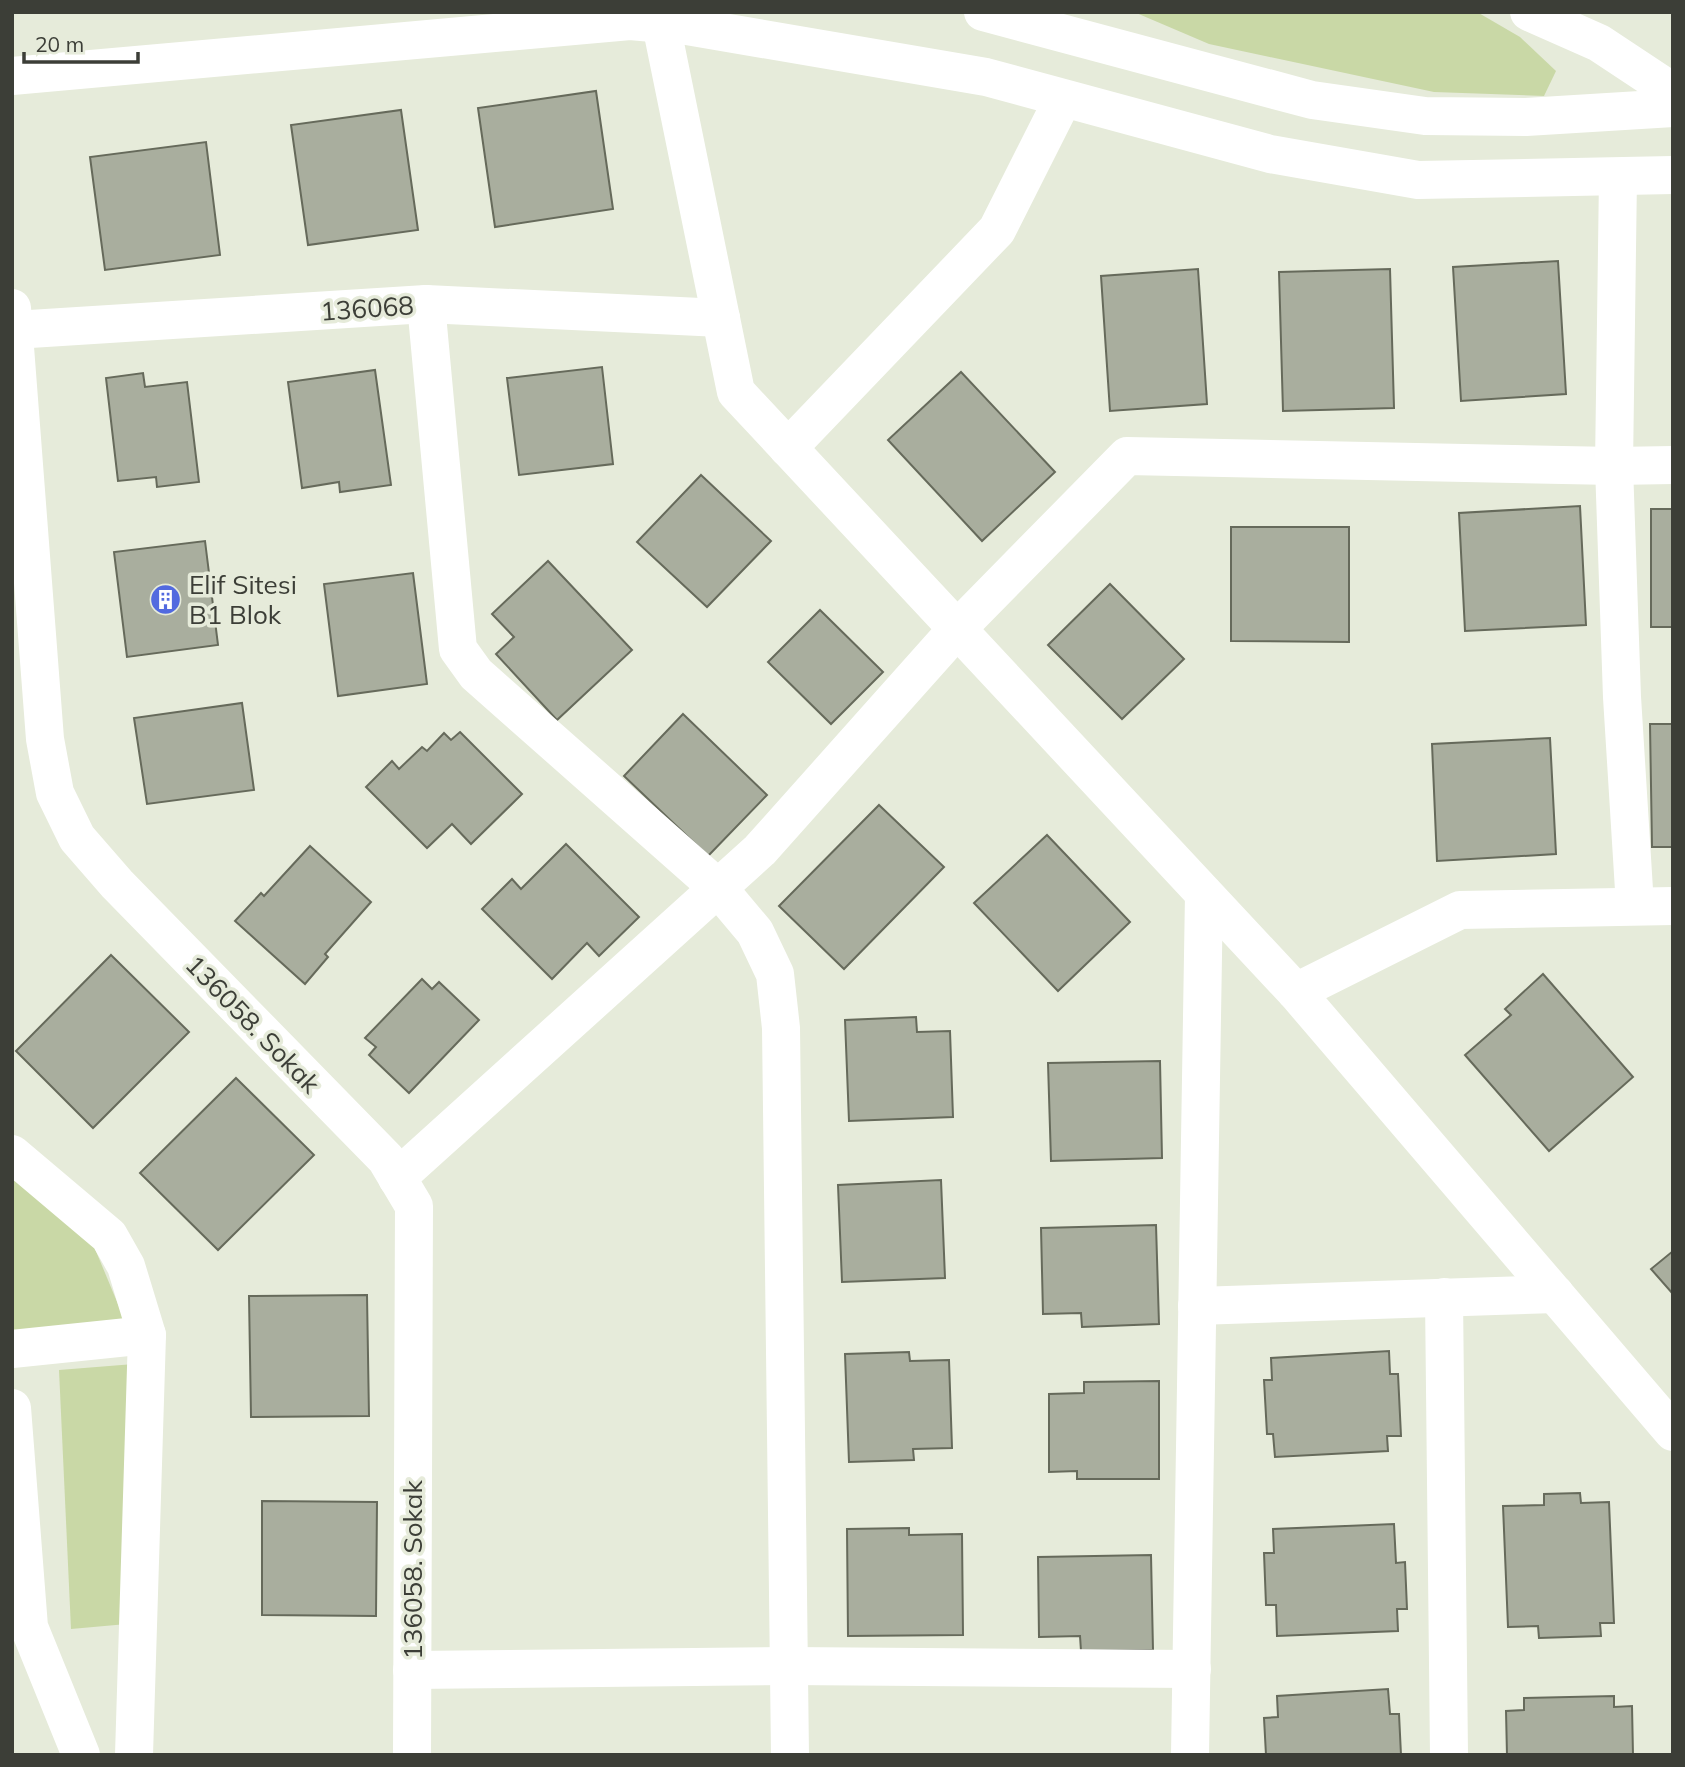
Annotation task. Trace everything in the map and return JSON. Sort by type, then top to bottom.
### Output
[{"type":"street","points":[[983,12],[1312,100],[1350,106],[1425,116],[1526,117],[1673,108]]},
{"type":"street","points":[[1529,12],[1599,43],[1673,92]]},
{"type":"street","points":[[12,76],[630,21],[687,26],[986,77],[1270,154],[1418,180],[1673,175]]},
{"type":"street","points":[[661,24],[736,392],[1296,992],[1673,1432]]},
{"type":"street","points":[[788,448],[997,230],[1063,99]]},
{"type":"street","points":[[1618,177],[1615,467],[1622,697],[1635,906]]},
{"type":"street","points":[[426,304],[457,649],[476,674],[718,888],[755,932],[775,974],[781,1028],[790,1755]]},
{"type":"street","name":"136068","points":[[13,319],[426,304],[721,318]]},
{"type":"street","name":"136058. Sokak","points":[[13,319],[28,716],[44,738],[55,793],[77,838],[117,884],[386,1159],[414,1206],[412,1755]]},
{"type":"street","points":[[397,1178],[760,850],[958,628],[1127,456],[1615,467],[1673,465]]},
{"type":"street","points":[[1190,1755],[1204,894]]},
{"type":"street","points":[[1296,992],[1460,910],[1673,906]]},
{"type":"street","points":[[12,1154],[109,1236],[126,1266],[148,1335],[134,1755]]},
{"type":"street","points":[[1197,1306],[1555,1294]]},
{"type":"street","points":[[1444,1297],[1449,1755]]},
{"type":"street","points":[[12,1349],[148,1335]]},
{"type":"street","points":[[12,1408],[20,1627],[81,1755]]},
{"type":"street","points":[[412,1670],[789,1666],[1192,1669]]},
{"type":"green space","points":[[1134,12],[1477,12],[1520,37],[1556,71],[1544,96],[1434,92],[1209,44]]},
{"type":"green space","points":[[12,1167],[93,1244],[125,1321],[12,1331]]},
{"type":"green space","points":[[134,1364],[138,1623],[71,1629],[59,1370]]},
{"type":"building","points":[[596,91],[613,209],[495,227],[478,108]]},
{"type":"building","points":[[401,110],[418,230],[308,245],[291,125]]},
{"type":"building","points":[[206,142],[220,255],[105,270],[90,157]]},
{"type":"building","points":[[1558,261],[1566,394],[1461,401],[1453,267]]},
{"type":"building","points":[[1198,269],[1207,404],[1110,411],[1101,276]]},
{"type":"building","points":[[1390,269],[1394,408],[1283,411],[1279,272]]},
{"type":"building","points":[[602,367],[613,464],[519,475],[507,378]]},
{"type":"building","points":[[375,370],[391,485],[340,492],[339,482],[302,488],[288,382]]},
{"type":"building","points":[[961,372],[1055,472],[982,541],[888,440]]},
{"type":"building","points":[[143,373],[145,387],[187,382],[199,482],[157,487],[156,477],[118,481],[106,378]]},
{"type":"building","points":[[701,475],[771,541],[707,607],[637,542]]},
{"type":"building","points":[[1580,506],[1586,625],[1465,631],[1459,513]]},
{"type":"building","points":[[1651,509],[1673,509],[1673,627],[1651,627]]},
{"type":"building","points":[[1231,527],[1349,527],[1349,642],[1231,641]]},
{"type":"building","name":"Elif Sitesi B1 Blok","points":[[205,541],[218,645],[127,657],[114,552]]},
{"type":"building","points":[[548,561],[632,650],[557,720],[496,654],[514,637],[492,614]]},
{"type":"building","points":[[413,573],[427,684],[338,696],[324,584]]},
{"type":"building","points":[[1110,584],[1184,659],[1122,719],[1048,645]]},
{"type":"building","points":[[820,610],[883,672],[831,724],[768,662]]},
{"type":"building","points":[[242,703],[254,790],[147,804],[134,718]]},
{"type":"building","points":[[683,714],[767,795],[708,856],[624,776]]},
{"type":"building","points":[[1650,724],[1673,724],[1673,847],[1652,847]]},
{"type":"building","points":[[460,732],[522,794],[471,844],[452,824],[427,848],[366,787],[392,761],[399,769],[422,747],[427,751],[444,733],[451,740]]},
{"type":"building","points":[[1550,738],[1556,854],[1437,861],[1432,744]]},
{"type":"building","points":[[879,805],[944,867],[844,969],[779,906]]},
{"type":"building","points":[[1047,835],[1130,922],[1058,991],[974,903]]},
{"type":"building","points":[[566,844],[639,917],[599,956],[587,943],[552,979],[482,909],[512,879],[521,889]]},
{"type":"building","points":[[310,846],[371,902],[325,954],[328,957],[305,984],[235,921],[261,893],[264,896]]},
{"type":"building","points":[[111,955],[189,1032],[93,1128],[16,1051]]},
{"type":"building","points":[[1543,974],[1633,1077],[1549,1151],[1465,1055],[1511,1015],[1505,1009]]},
{"type":"building","points":[[422,979],[432,989],[439,982],[479,1020],[409,1093],[369,1055],[376,1047],[365,1038]]},
{"type":"building","points":[[916,1017],[917,1032],[950,1031],[953,1117],[849,1121],[845,1020]]},
{"type":"building","points":[[1160,1061],[1162,1158],[1051,1161],[1048,1063]]},
{"type":"building","points":[[236,1078],[314,1155],[218,1250],[140,1173]]},
{"type":"building","points":[[941,1180],[945,1278],[842,1282],[838,1185]]},
{"type":"building","points":[[1156,1225],[1159,1324],[1082,1327],[1081,1313],[1043,1314],[1041,1228]]},
{"type":"building","points":[[1673,1251],[1673,1294],[1651,1269]]},
{"type":"building","points":[[367,1295],[369,1416],[251,1417],[249,1296]]},
{"type":"building","points":[[1389,1351],[1390,1374],[1398,1374],[1401,1436],[1387,1436],[1388,1451],[1275,1457],[1273,1434],[1267,1434],[1264,1380],[1272,1380],[1271,1358]]},
{"type":"building","points":[[909,1352],[910,1361],[949,1360],[952,1448],[913,1449],[914,1460],[849,1462],[845,1354]]},
{"type":"building","points":[[1159,1381],[1159,1479],[1077,1479],[1077,1471],[1049,1472],[1049,1394],[1084,1393],[1084,1382]]},
{"type":"building","points":[[1580,1493],[1581,1503],[1609,1502],[1614,1623],[1600,1623],[1601,1636],[1539,1638],[1538,1626],[1508,1627],[1503,1506],[1544,1505],[1544,1494]]},
{"type":"building","points":[[262,1501],[377,1502],[376,1616],[262,1615]]},
{"type":"building","points":[[1394,1524],[1396,1563],[1405,1562],[1407,1609],[1397,1609],[1398,1631],[1277,1636],[1276,1605],[1266,1605],[1264,1553],[1274,1553],[1273,1529]]},
{"type":"building","points":[[909,1528],[909,1535],[962,1534],[963,1635],[848,1636],[847,1529]]},
{"type":"building","points":[[1151,1555],[1153,1650],[1081,1651],[1080,1636],[1039,1637],[1038,1557]]},
{"type":"building","points":[[1388,1689],[1390,1714],[1399,1714],[1401,1755],[1266,1755],[1264,1718],[1278,1717],[1277,1696]]},
{"type":"building","points":[[1614,1696],[1614,1707],[1632,1706],[1633,1755],[1507,1755],[1506,1711],[1524,1710],[1524,1698]]},
{"type":"place","name":"Elif Sitesi B1 Blok","points":[[166,599]]}]
